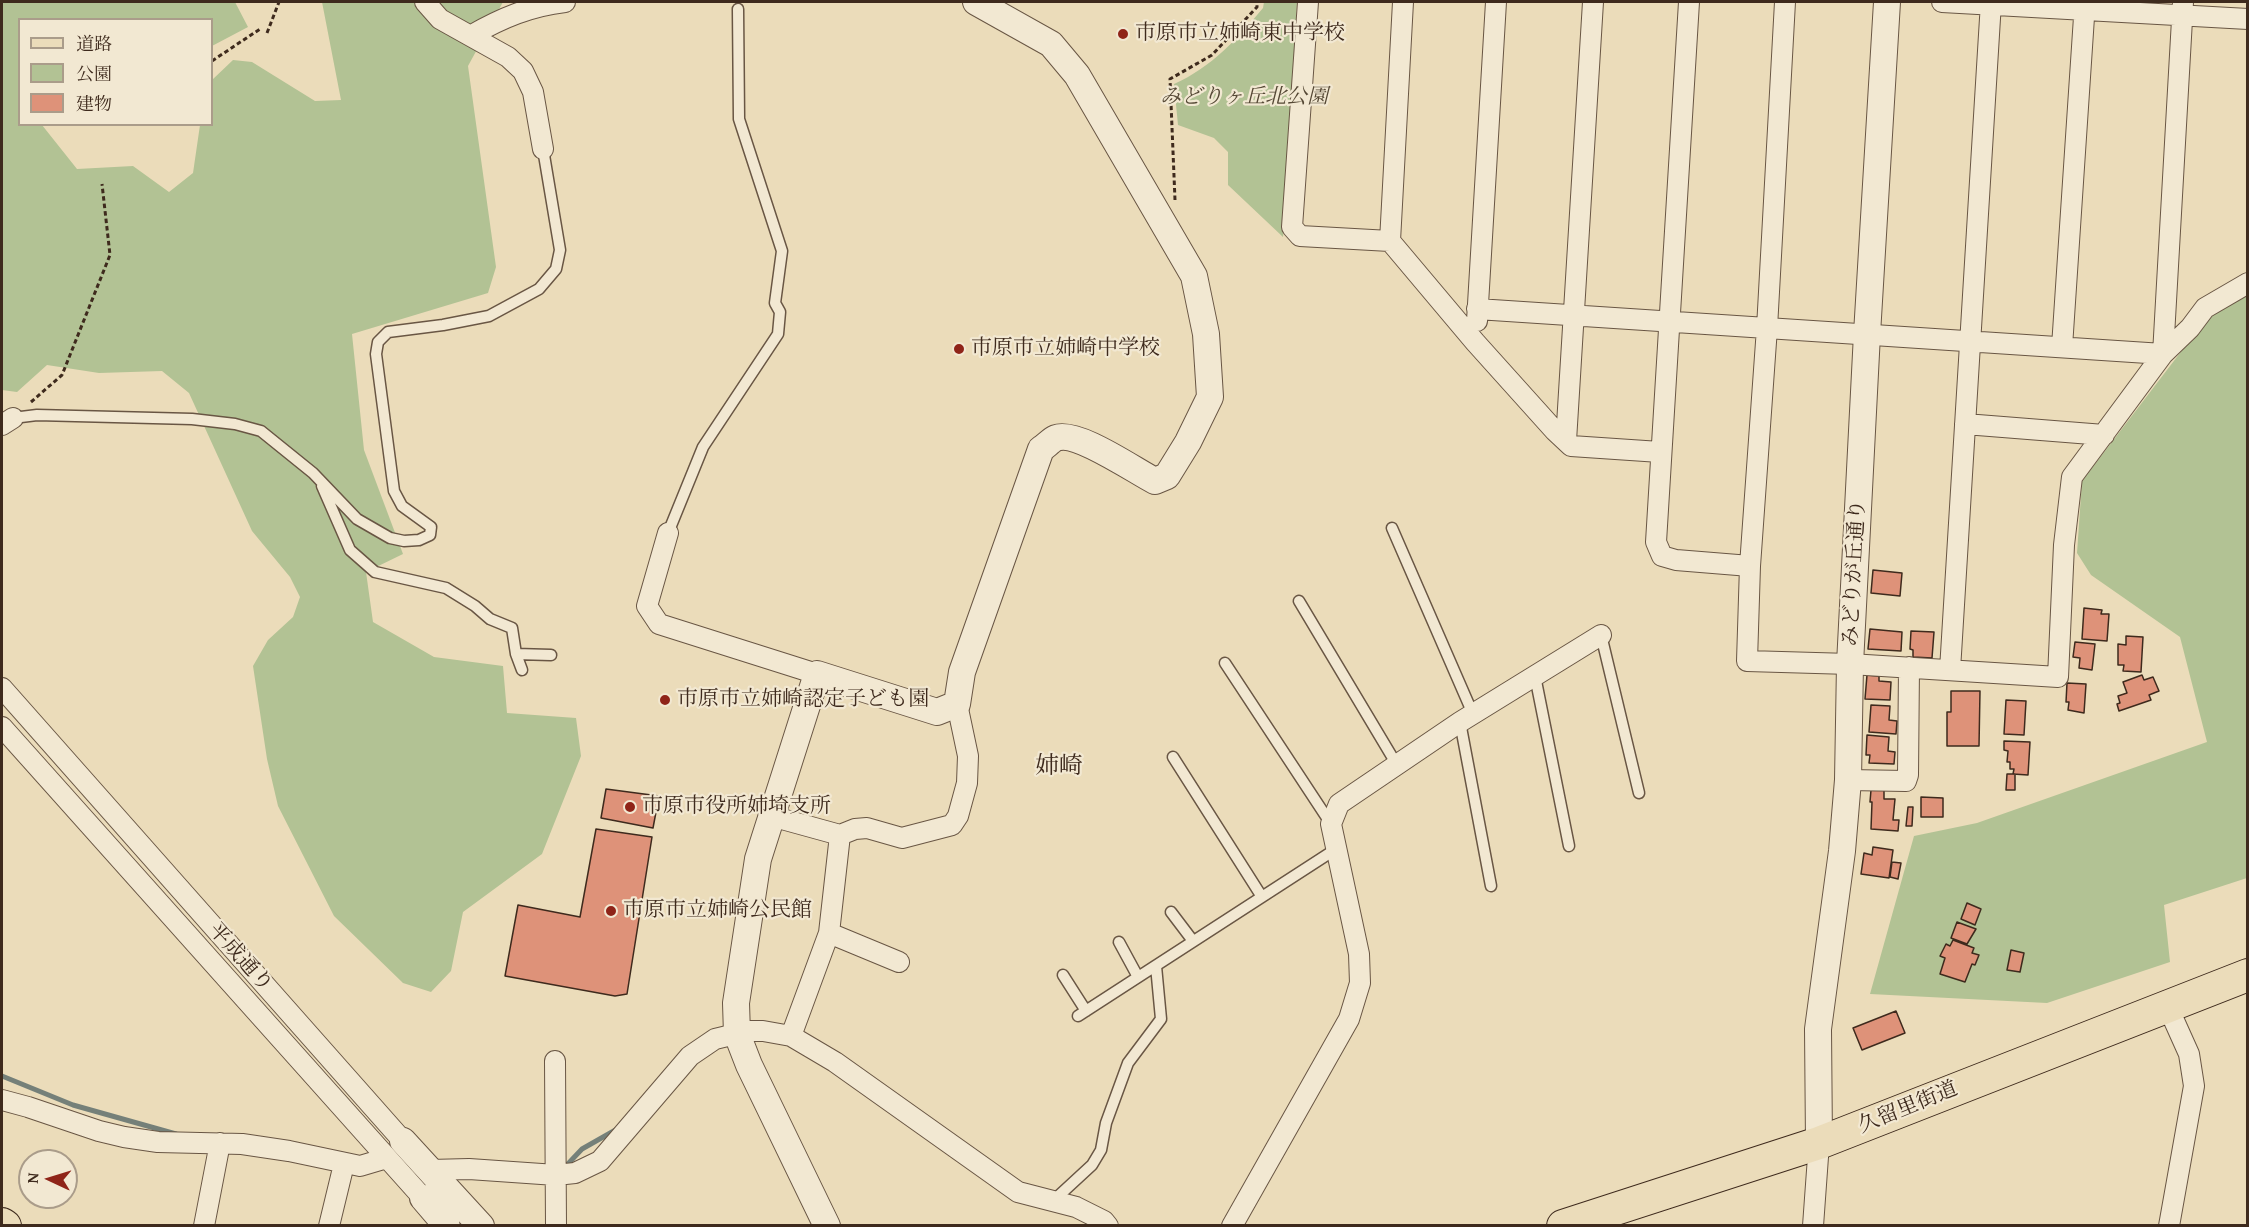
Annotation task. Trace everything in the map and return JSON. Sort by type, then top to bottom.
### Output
[{"type":"main road","name":"久留里街道","points":[[1563,1226],[1819,1143],[2247,975]]},
{"type":"street","points":[[425,2],[441,19],[508,57],[523,71],[533,92],[543,149]]},
{"type":"street","points":[[472,35],[514,13],[546,4],[565,2]]},
{"type":"street","points":[[771,816],[840,835],[855,829],[867,828],[902,838],[952,825],[958,816],[967,783],[968,756],[957,704],[962,672],[1041,449],[1057,438],[1071,438],[1094,446],[1155,481],[1167,476],[1188,442],[1210,397],[1206,334],[1194,276],[1077,75],[1051,44],[976,2]]},
{"type":"street","points":[[1308,2],[1292,227],[1300,236],[1390,241]]},
{"type":"street","points":[[1403,2],[1390,241],[1475,342],[1571,446],[1660,452]]},
{"type":"street","points":[[1475,342],[1496,2]]},
{"type":"street","points":[[1566,441],[1593,2]]},
{"type":"street","points":[[1689,2],[1656,543],[1662,556],[1676,560],[1750,566]]},
{"type":"street","points":[[1785,2],[1767,328],[1750,566],[1747,661],[1850,664],[2058,677],[2064,545],[2072,477],[2163,354],[2190,328],[2205,308],[2247,283]]},
{"type":"street","name":"みどりが丘通り","points":[[1819,1143],[1818,1029],[1842,851],[1848,780],[1850,664],[1866,334],[1887,2]]},
{"type":"street","points":[[1942,2],[2183,9],[2247,20]]},
{"type":"street","points":[[1950,670],[1991,3]]},
{"type":"street","points":[[2062,347],[2085,6]]},
{"type":"street","points":[[2163,354],[2183,9]]},
{"type":"street","points":[[1478,309],[2163,354]]},
{"type":"street","points":[[1965,424],[2104,435]]},
{"type":"street","points":[[668,533],[647,606],[658,624],[938,712],[957,704]]},
{"type":"street","points":[[1232,1226],[1349,1019],[1360,983],[1359,954],[1331,824],[1339,804],[1466,718],[1601,635]]},
{"type":"street","points":[[1848,780],[1906,781],[1908,775],[1909,668]]},
{"type":"street","points":[[817,674],[758,858],[739,971],[736,1003],[737,1034],[749,1065],[827,1226]]},
{"type":"street","name":"平成通り","points":[[2,688],[395,1149],[423,1198],[447,1226]]},
{"type":"street","name":"平成通り","points":[[2,727],[395,1149],[430,1170],[481,1226]]},
{"type":"street","points":[[790,1036],[829,933],[840,835]]},
{"type":"street","points":[[829,933],[899,962]]},
{"type":"street","points":[[2168,1005],[2189,1054],[2194,1086],[2169,1226]]},
{"type":"street","points":[[430,1170],[469,1169],[556,1175],[575,1173],[600,1161],[690,1056],[715,1039],[763,1031],[790,1036],[835,1062],[1018,1192],[1076,1207],[1104,1221],[1108,1226]]},
{"type":"street","points":[[555,1061],[556,1226]]},
{"type":"street","points":[[2,1100],[99,1131],[158,1142],[242,1144],[360,1166],[395,1149]]},
{"type":"street","points":[[204,1226],[220,1143]]},
{"type":"street","points":[[1813,1226],[1819,1143]]},
{"type":"street","points":[[329,1226],[344,1164]]},
{"type":"lane","points":[[668,533],[703,447],[778,334],[780,312],[776,303],[782,251],[739,119],[738,9]]},
{"type":"lane","points":[[7,421],[37,415],[192,419],[235,424],[261,431],[320,480],[357,519],[390,538],[404,541],[419,540],[430,535],[431,527],[402,506],[394,491],[376,354],[378,342],[388,332],[489,316],[538,289],[555,269],[560,250],[543,149]]},
{"type":"lane","points":[[320,480],[350,550],[375,572],[446,588],[475,606],[489,619],[512,628],[516,654],[522,670]]},
{"type":"lane","points":[[1392,528],[1466,718],[1491,886]]},
{"type":"lane","points":[[1299,601],[1397,765]]},
{"type":"lane","points":[[1601,635],[1639,793]]},
{"type":"lane","points":[[516,654],[551,655]]},
{"type":"lane","points":[[1225,663],[1331,824]]},
{"type":"lane","points":[[1535,676],[1569,846]]},
{"type":"lane","points":[[1173,757],[1262,897]]},
{"type":"lane","points":[[1063,975],[1082,1013],[1336,849]]},
{"type":"lane","points":[[1171,912],[1193,941]]},
{"type":"lane","points":[[1119,942],[1138,977]]},
{"type":"lane","points":[[1053,1201],[1092,1165],[1101,1150],[1106,1123],[1128,1063],[1161,1019],[1156,966]]},
{"type":"path","points":[[267,33],[279,2]]},
{"type":"path","points":[[1175,209],[1170,79],[1212,55],[1257,7],[1257,2]]},
{"type":"path","points":[[213,60],[260,29]]},
{"type":"path","points":[[7,421],[62,375],[110,255],[102,184]]},
{"type":"green space","points":[[2,2],[235,2],[248,27],[213,45],[213,18],[18,18],[18,126],[43,126],[77,169],[133,166],[169,192],[193,173],[200,126],[213,126],[213,79],[233,60],[252,62],[315,101],[341,100],[322,2],[503,2],[468,66],[496,267],[488,293],[352,334],[364,450],[403,554],[366,572],[373,622],[434,657],[503,666],[507,713],[576,718],[581,756],[542,854],[463,912],[451,971],[431,992],[403,983],[334,916],[278,806],[267,759],[253,666],[268,640],[293,617],[300,597],[290,577],[252,531],[189,393],[162,371],[99,373],[47,365],[17,392],[2,390]]},
{"type":"green space","name":"みどりヶ丘北公園","points":[[1264,2],[1297,2],[1283,237],[1228,185],[1228,152],[1214,138],[1178,125],[1174,84],[1212,61],[1223,51],[1263,8]]},
{"type":"green space","points":[[2247,294],[2247,878],[2164,905],[2170,962],[2047,1003],[1870,994],[1914,836],[1977,823],[2207,742],[2180,637],[2091,575],[2077,553],[2082,481],[2206,319]]},
{"type":"building","points":[[1873,570],[1902,573],[1900,596],[1871,593]]},
{"type":"building","points":[[2084,608],[2102,610],[2101,614],[2109,614],[2107,641],[2082,639]]},
{"type":"building","points":[[1870,629],[1902,632],[1901,651],[1868,649]]},
{"type":"building","points":[[1911,631],[1934,632],[1932,658],[1913,657],[1913,650],[1910,649]]},
{"type":"building","points":[[2126,636],[2143,637],[2141,672],[2123,671],[2124,665],[2118,665],[2118,644],[2126,645]]},
{"type":"building","points":[[2075,642],[2095,644],[2092,670],[2079,668],[2080,658],[2073,657]]},
{"type":"building","points":[[1867,675],[1879,676],[1879,681],[1891,682],[1890,700],[1865,699]]},
{"type":"building","points":[[2142,675],[2144,680],[2153,677],[2159,691],[2149,695],[2151,700],[2119,711],[2118,696],[2127,693],[2123,682]]},
{"type":"building","points":[[2067,683],[2086,684],[2084,713],[2068,710]]},
{"type":"building","points":[[1951,691],[1980,691],[1979,746],[1947,746],[1947,712],[1951,712]]},
{"type":"building","points":[[2006,700],[2026,701],[2024,735],[2004,734]]},
{"type":"building","points":[[1871,705],[1890,706],[1889,720],[1897,721],[1896,734],[1869,732]]},
{"type":"building","points":[[1867,735],[1889,737],[1888,751],[1895,752],[1894,764],[1869,763],[1870,755],[1866,755]]},
{"type":"building","points":[[2004,741],[2030,742],[2028,775],[2013,774],[2014,769],[2010,769],[2010,762],[2007,762],[2008,751],[2004,750]]},
{"type":"building","points":[[2007,774],[2015,774],[2015,790],[2006,790]]},
{"type":"building","name":"市原市役所姉埼支所","points":[[606,789],[659,796],[653,828],[601,818]]},
{"type":"building","points":[[1871,790],[1884,790],[1884,799],[1895,799],[1893,820],[1899,820],[1898,831],[1871,829]]},
{"type":"building","points":[[1921,797],[1943,798],[1943,817],[1921,817]]},
{"type":"building","points":[[1908,807],[1913,807],[1912,826],[1906,826]]},
{"type":"building","name":"市原市立姉崎公民館","points":[[596,829],[652,837],[627,994],[615,996],[505,976],[518,905],[580,917]]},
{"type":"building","points":[[1873,847],[1893,850],[1889,878],[1861,874],[1864,853],[1872,855]]},
{"type":"building","points":[[1892,862],[1901,863],[1898,879],[1890,877]]},
{"type":"building","points":[[1967,903],[1981,909],[1975,925],[1961,919]]},
{"type":"building","points":[[1957,922],[1976,929],[1967,944],[1951,938]]},
{"type":"building","points":[[1953,940],[1974,948],[1972,953],[1979,955],[1975,965],[1972,964],[1965,982],[1940,974],[1945,958],[1940,956],[1946,944],[1950,946]]},
{"type":"building","points":[[2011,950],[2024,953],[2020,972],[2007,970]]},
{"type":"building","points":[[1896,1011],[1905,1033],[1862,1050],[1853,1028]]},
{"type":"waterway","points":[[2,1076],[73,1105],[176,1134]]},
{"type":"waterway","points":[[564,1168],[582,1149],[619,1128]]},
{"type":"place","name":"市原市立姉崎東中学校","points":[[1123,34]]},
{"type":"place","name":"市原市立姉崎中学校","points":[[959,349]]},
{"type":"place","name":"市原市立姉崎認定子ども園","points":[[665,700]]},
{"type":"place","name":"市原市役所姉埼支所","points":[[630,807]]},
{"type":"place","name":"市原市立姉崎公民館","points":[[611,911]]},
{"type":"district","name":"姉崎","points":[[1059,767]]}]
